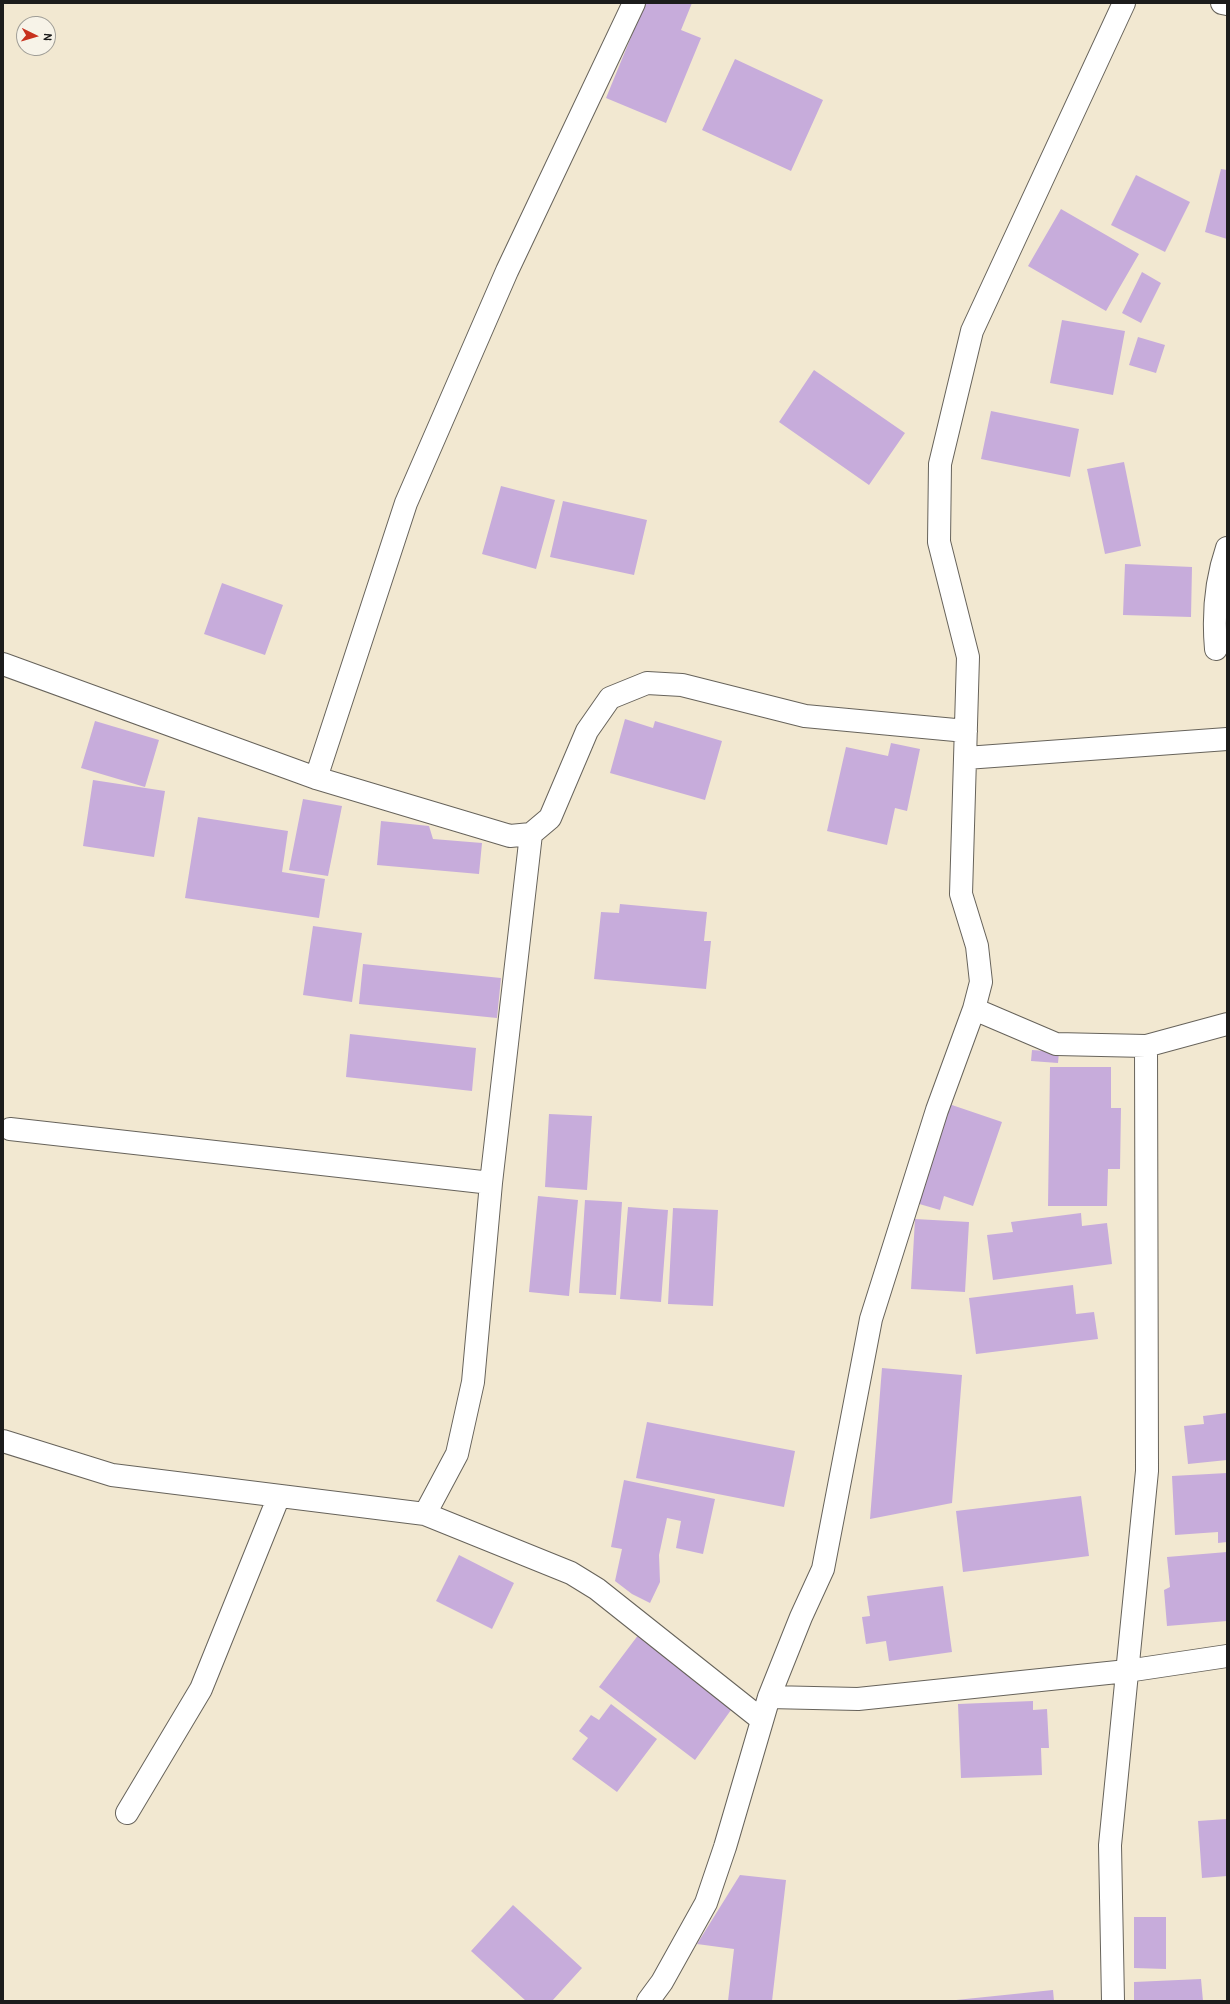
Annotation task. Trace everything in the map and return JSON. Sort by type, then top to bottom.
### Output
[{"type":"street","points":[[316,778],[406,503],[507,271],[634,3]]},
{"type":"street","points":[[648,2001],[662,1982],[706,1903],[725,1847],[769,1697],[801,1617],[823,1569],[871,1319],[937,1110],[974,1009],[981,982],[977,946],[961,894],[968,657],[939,542],[940,464],[972,331],[1124,3]]},
{"type":"street","points":[[1222,3],[1227,4]]},
{"type":"street","points":[[1216,648],[1213,624],[1216,598],[1227,548]]},
{"type":"street","points":[[3,664],[316,778],[510,836],[531,834],[550,818],[587,731],[610,698],[647,683],[682,685],[805,716],[966,731]]},
{"type":"street","points":[[966,758],[1227,739]]},
{"type":"street","points":[[425,1514],[457,1454],[473,1382],[491,1183],[531,834]]},
{"type":"street","points":[[974,1009],[1056,1044],[1146,1046],[1227,1024]]},
{"type":"street","points":[[1113,2001],[1110,1845],[1147,1471],[1146,1046]]},
{"type":"street","points":[[10,1129],[491,1183]]},
{"type":"street","points":[[3,1441],[112,1475],[425,1514],[571,1573],[597,1589],[762,1720]]},
{"type":"street","points":[[127,1813],[201,1689],[278,1496]]},
{"type":"street","points":[[769,1697],[858,1699],[1127,1671],[1227,1656]]},
{"type":"building","points":[[645,3],[692,3],[681,30],[701,38],[666,123],[606,98]]},
{"type":"building","points":[[735,59],[823,100],[791,171],[702,130]]},
{"type":"building","points":[[1221,169],[1227,170],[1227,239],[1205,232]]},
{"type":"building","points":[[1136,175],[1190,202],[1165,252],[1111,225]]},
{"type":"building","points":[[1061,209],[1139,254],[1106,311],[1028,266]]},
{"type":"building","points":[[1142,272],[1161,283],[1141,323],[1122,313]]},
{"type":"building","points":[[1062,320],[1125,331],[1113,395],[1050,383]]},
{"type":"building","points":[[1138,337],[1165,345],[1156,373],[1129,365]]},
{"type":"building","points":[[814,370],[905,433],[869,485],[779,422]]},
{"type":"building","points":[[991,411],[1079,429],[1070,477],[981,459]]},
{"type":"building","points":[[1124,462],[1141,546],[1105,554],[1087,469]]},
{"type":"building","points":[[501,486],[555,500],[536,569],[482,554]]},
{"type":"building","points":[[563,501],[647,520],[634,575],[550,557]]},
{"type":"building","points":[[1125,564],[1192,567],[1191,617],[1123,615]]},
{"type":"building","points":[[222,583],[283,605],[265,655],[204,634]]},
{"type":"building","points":[[625,719],[653,728],[655,721],[722,741],[705,800],[610,773]]},
{"type":"building","points":[[95,721],[159,740],[145,787],[81,768]]},
{"type":"building","points":[[891,743],[920,749],[907,811],[895,808],[887,845],[827,831],[846,747],[888,756]]},
{"type":"building","points":[[93,780],[165,791],[154,857],[83,846]]},
{"type":"building","points":[[303,799],[342,806],[328,876],[289,870]]},
{"type":"building","points":[[198,817],[288,831],[282,872],[325,879],[319,918],[185,898]]},
{"type":"building","points":[[381,821],[429,826],[433,839],[482,843],[479,874],[377,865]]},
{"type":"building","points":[[620,904],[707,912],[704,941],[711,941],[706,989],[594,979],[601,912],[619,913]]},
{"type":"building","points":[[313,926],[362,933],[352,1002],[303,995]]},
{"type":"building","points":[[363,964],[501,978],[497,1018],[359,1004]]},
{"type":"building","points":[[350,1034],[476,1048],[472,1091],[346,1077]]},
{"type":"building","points":[[1032,1050],[1059,1052],[1058,1063],[1031,1061]]},
{"type":"building","points":[[1050,1067],[1111,1067],[1111,1108],[1121,1108],[1120,1169],[1108,1169],[1107,1206],[1048,1206]]},
{"type":"building","points":[[949,1104],[1002,1122],[973,1206],[944,1196],[940,1210],[916,1203]]},
{"type":"building","points":[[549,1114],[592,1116],[587,1190],[545,1187]]},
{"type":"building","points":[[538,1196],[578,1200],[569,1296],[529,1292]]},
{"type":"building","points":[[585,1200],[622,1202],[616,1295],[579,1293]]},
{"type":"building","points":[[628,1207],[668,1210],[661,1302],[620,1299]]},
{"type":"building","points":[[673,1208],[718,1210],[713,1306],[668,1304]]},
{"type":"building","points":[[1081,1213],[1082,1226],[1107,1223],[1112,1264],[993,1280],[987,1235],[1013,1232],[1011,1222]]},
{"type":"building","points":[[915,1219],[969,1222],[965,1292],[911,1289]]},
{"type":"building","points":[[1073,1285],[1076,1314],[1094,1312],[1098,1339],[976,1354],[969,1298]]},
{"type":"building","points":[[882,1368],[962,1375],[952,1503],[870,1519]]},
{"type":"building","points":[[1227,1413],[1227,1460],[1188,1464],[1184,1426],[1204,1424],[1203,1416]]},
{"type":"building","points":[[647,1422],[795,1451],[784,1507],[636,1478]]},
{"type":"building","points":[[1227,1473],[1227,1542],[1218,1543],[1218,1532],[1175,1535],[1172,1476]]},
{"type":"building","points":[[624,1480],[715,1499],[703,1554],[676,1548],[681,1521],[667,1518],[659,1555],[660,1582],[650,1603],[632,1594],[615,1581],[622,1549],[611,1547]]},
{"type":"building","points":[[1081,1496],[1089,1556],[963,1572],[956,1511]]},
{"type":"building","points":[[1227,1552],[1227,1621],[1167,1626],[1164,1590],[1170,1587],[1167,1557]]},
{"type":"building","points":[[459,1555],[514,1583],[492,1629],[436,1601]]},
{"type":"building","points":[[943,1586],[952,1652],[889,1661],[886,1641],[866,1644],[862,1617],[870,1616],[867,1596]]},
{"type":"building","points":[[639,1634],[731,1710],[695,1760],[599,1687]]},
{"type":"building","points":[[1033,1701],[1033,1710],[1047,1709],[1049,1748],[1041,1748],[1042,1775],[961,1778],[958,1704]]},
{"type":"building","points":[[611,1704],[657,1739],[617,1792],[572,1759],[588,1738],[579,1731],[591,1715],[599,1720]]},
{"type":"building","points":[[1227,1819],[1227,1876],[1202,1878],[1198,1821]]},
{"type":"building","points":[[740,1875],[786,1880],[772,2001],[728,2001],[734,1949],[697,1944]]},
{"type":"building","points":[[513,1905],[582,1968],[552,2001],[526,2001],[471,1951]]},
{"type":"building","points":[[1134,1917],[1166,1917],[1166,1969],[1134,1968]]},
{"type":"building","points":[[1201,1979],[1203,2001],[1134,2001],[1134,1982]]},
{"type":"building","points":[[1053,1990],[1054,2001],[956,2001],[956,2000]]}]
